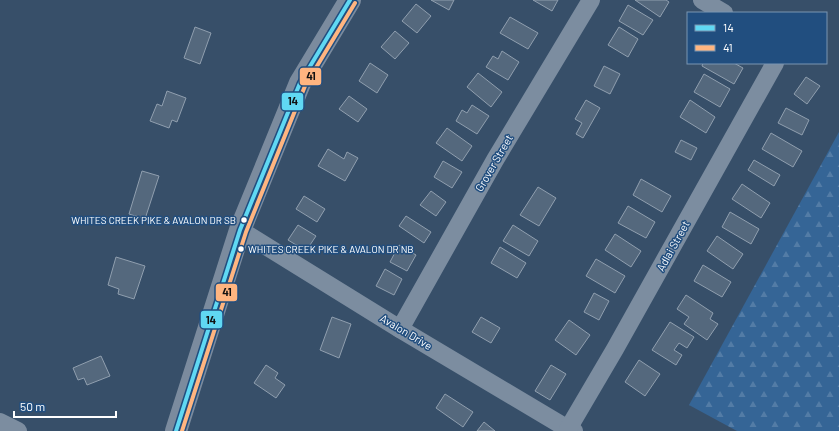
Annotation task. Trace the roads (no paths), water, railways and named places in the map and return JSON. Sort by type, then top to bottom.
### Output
[{"type":"main road","points":[[176,431],[240,230],[300,83],[350,0]]},
{"type":"street","name":"Grover Street","points":[[400,329],[495,160],[591,0]]},
{"type":"street","points":[[702,0],[722,12]]},
{"type":"street","name":"Adlai Street","points":[[571,430],[774,64]]},
{"type":"street","name":"Avalon Drive","points":[[240,230],[400,329],[571,430]]},
{"type":"street","points":[[0,422],[18,431]]},
{"type":"place","name":"WHITES CREEK PIKE & AVALON DR SB","points":[[244,220]]},
{"type":"place","name":"WHITES CREEK PIKE & AVALON DR NB","points":[[241,249]]}]
